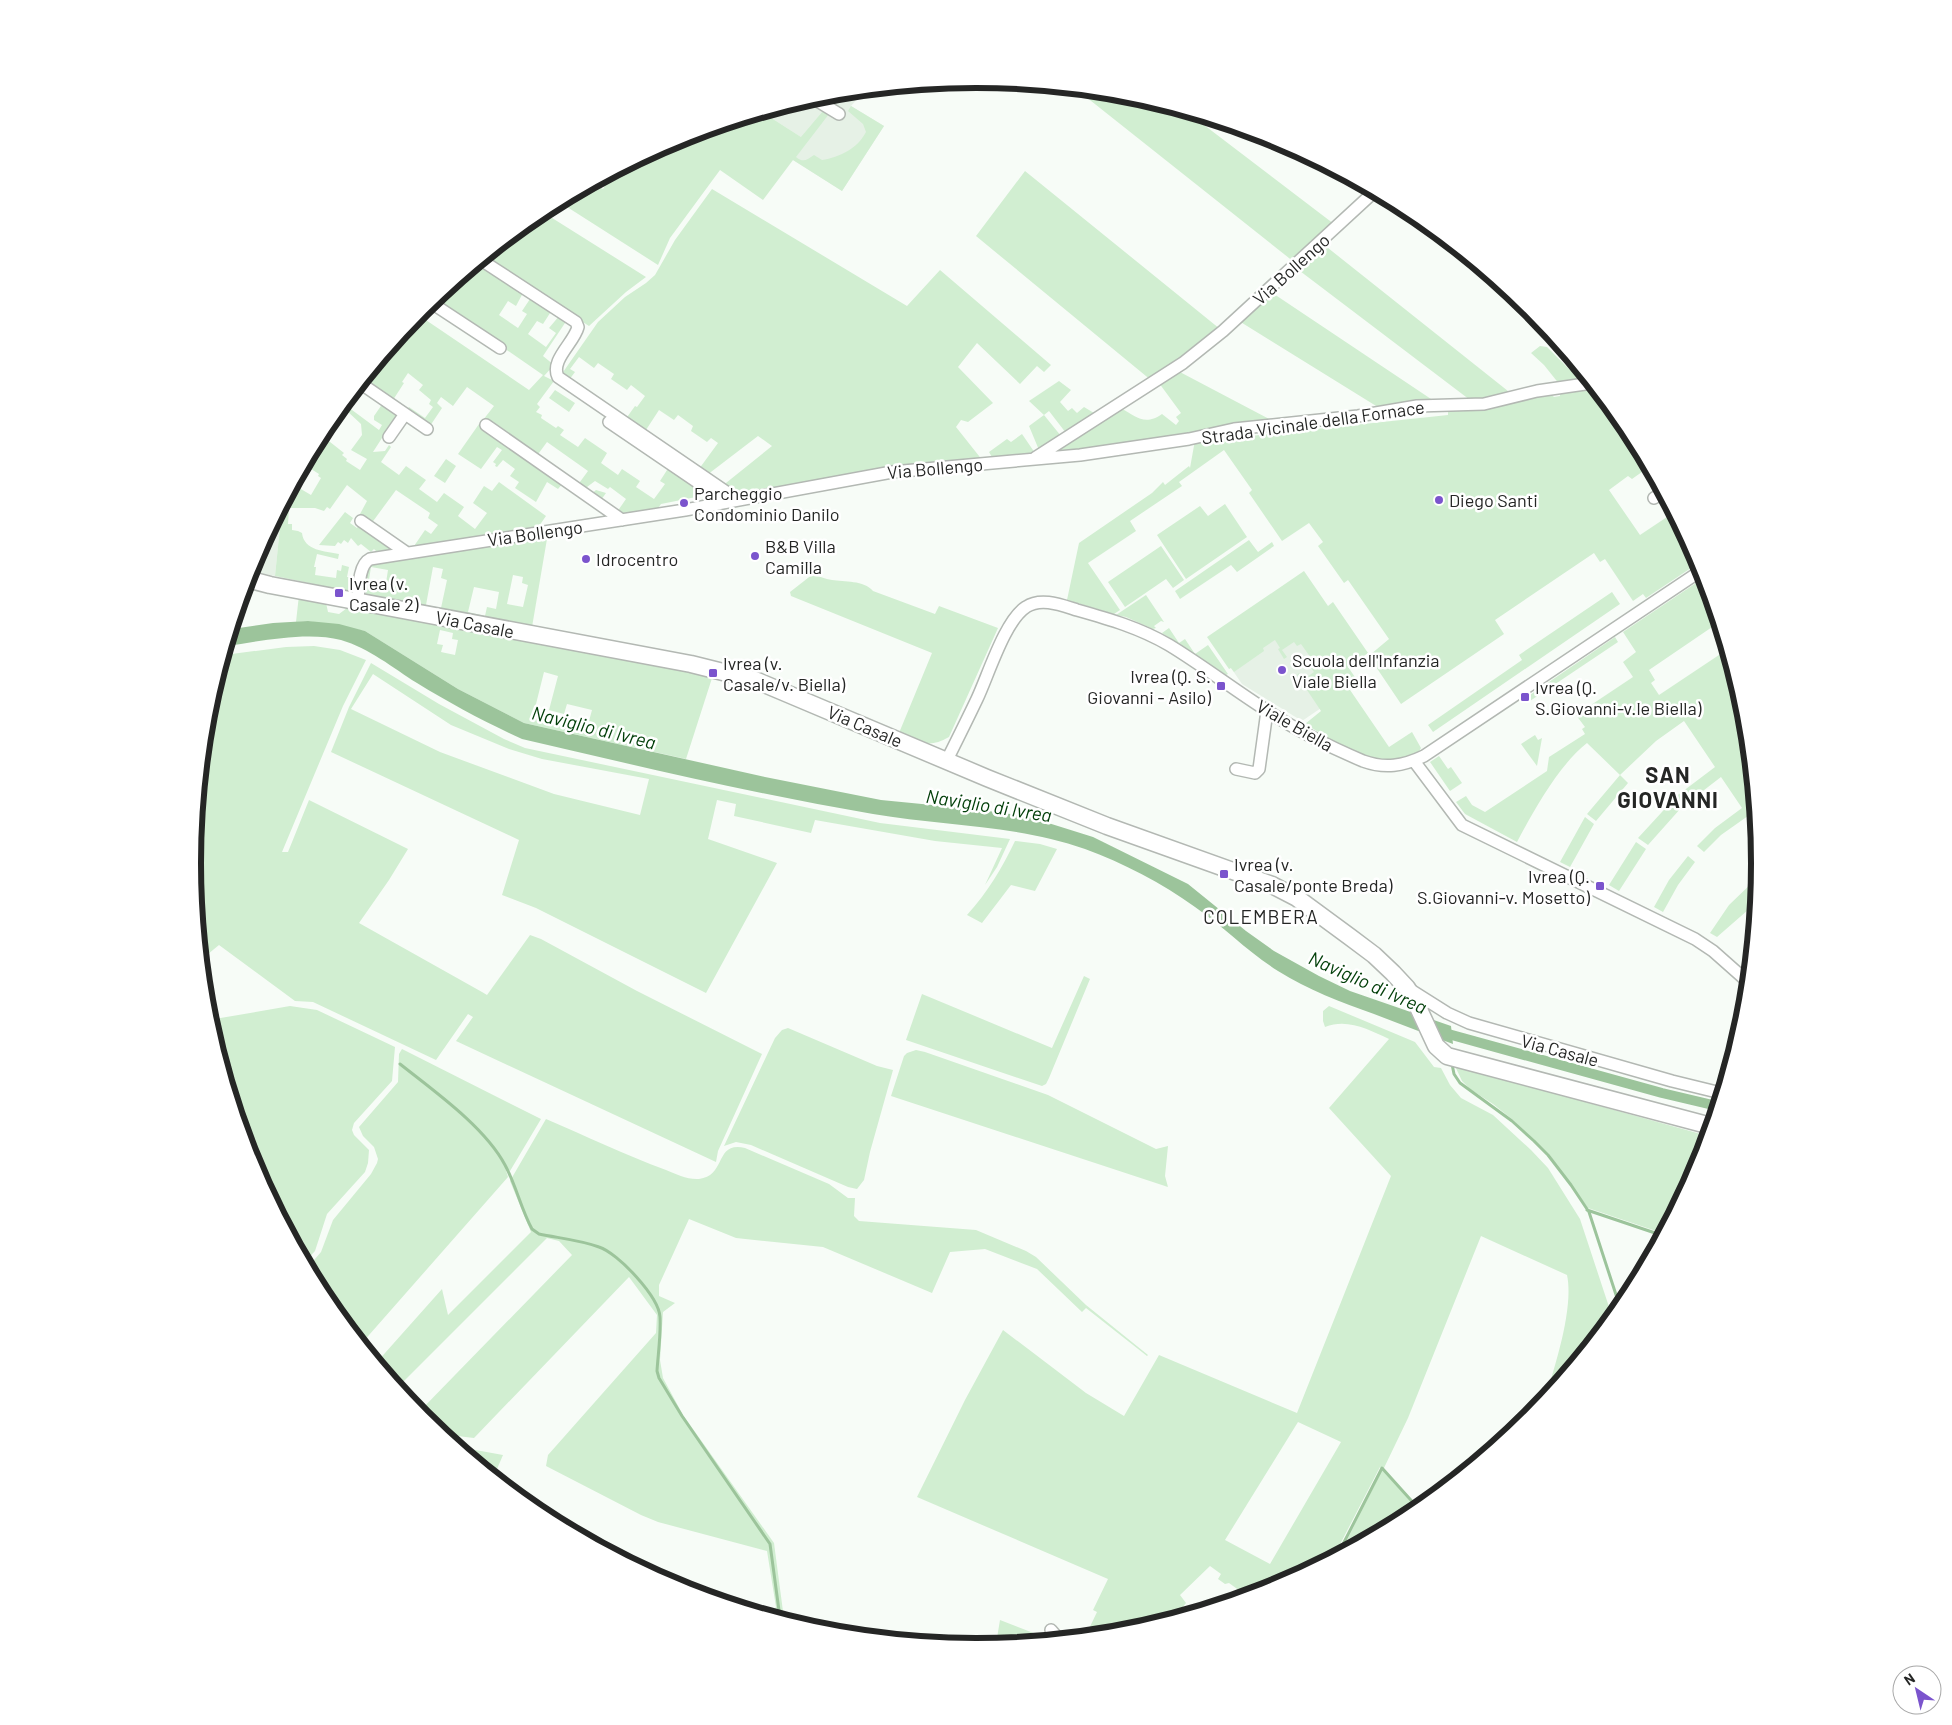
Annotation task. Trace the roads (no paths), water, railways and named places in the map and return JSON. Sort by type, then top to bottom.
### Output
[{"type":"main road","name":"Via Casale","points":[[254,581],[724,671],[755,680],[987,778],[1107,826],[1272,885],[1297,898],[1374,955],[1407,988],[1436,1046],[1447,1056],[1705,1125]]},
{"type":"street","points":[[821,103],[839,114]]},
{"type":"street","name":"Via Bollengo","points":[[358,602],[363,567],[366,561],[715,505],[892,472],[1034,458],[1132,398],[1188,360],[1236,319],[1371,195]]},
{"type":"street","points":[[486,263],[576,322],[578,327],[577,334],[557,364],[556,374],[558,377],[738,500]]},
{"type":"street","points":[[436,306],[500,348]]},
{"type":"street","name":"Strada Vicinale della Fornace","points":[[1034,458],[1080,455],[1160,444],[1234,429],[1358,416],[1417,406],[1484,404],[1537,391],[1585,384]]},
{"type":"street","points":[[556,386],[709,490],[715,505]]},
{"type":"street","points":[[364,387],[404,420],[427,429]]},
{"type":"street","points":[[388,438],[404,420]]},
{"type":"street","points":[[486,425],[622,520]]},
{"type":"street","points":[[361,521],[377,528],[407,553]]},
{"type":"street","name":"Viale Biella","points":[[947,760],[1007,630],[1016,615],[1026,606],[1037,603],[1063,606],[1110,619],[1151,636],[1195,662],[1267,711],[1344,753],[1373,765],[1388,766],[1404,765],[1414,761],[1695,574]]},
{"type":"street","points":[[1236,769],[1255,773],[1260,769],[1267,711]]},
{"type":"street","points":[[1414,761],[1462,825],[1695,939],[1713,951],[1742,977]]},
{"type":"street","name":"Via Casale","points":[[1407,988],[1456,1018],[1480,1027],[1716,1092]]},
{"type":"waterway","name":"Naviglio di Ivrea","points":[[1441,1032],[1662,1093],[1712,1105]]},
{"type":"waterway","points":[[400,1064],[458,1110],[485,1137],[505,1165],[532,1229],[539,1234],[584,1243],[607,1251],[636,1277],[653,1298],[660,1317],[657,1371],[659,1378],[682,1416],[770,1544],[779,1612]]},
{"type":"waterway","points":[[1452,1064],[1454,1074],[1460,1083],[1512,1121],[1534,1141],[1548,1155],[1571,1185],[1589,1212],[1617,1297]]},
{"type":"waterway","points":[[1587,1210],[1656,1233]]},
{"type":"waterway","points":[[1343,1545],[1382,1468],[1413,1503]]},
{"type":"place","name":"Diego Santi","points":[[1439,500]]},
{"type":"place","name":"Parcheggio Condominio Danilo","points":[[684,503]]},
{"type":"place","name":"B&B Villa Camilla","points":[[755,556]]},
{"type":"place","name":"Idrocentro","points":[[586,559]]},
{"type":"place","name":"Ivrea (v. Casale 2)","points":[[339,593]]},
{"type":"place","name":"Scuola dell'Infanzia Viale Biella","points":[[1282,670]]},
{"type":"place","name":"Ivrea (v. Casale/v. Biella)","points":[[713,673]]},
{"type":"place","name":"Ivrea (Q. S. Giovanni - Asilo)","points":[[1221,686]]},
{"type":"place","name":"Ivrea (Q. S.Giovanni-v.le Biella)","points":[[1525,697]]},
{"type":"place","name":"Ivrea (v. Casale/ponte Breda)","points":[[1224,874]]},
{"type":"place","name":"Ivrea (Q. S.Giovanni-v. Mosetto)","points":[[1600,886]]},
{"type":"district","name":"SAN GIOVANNI","points":[[1668,786]]},
{"type":"district","name":"COLEMBERA","points":[[1261,916]]}]
